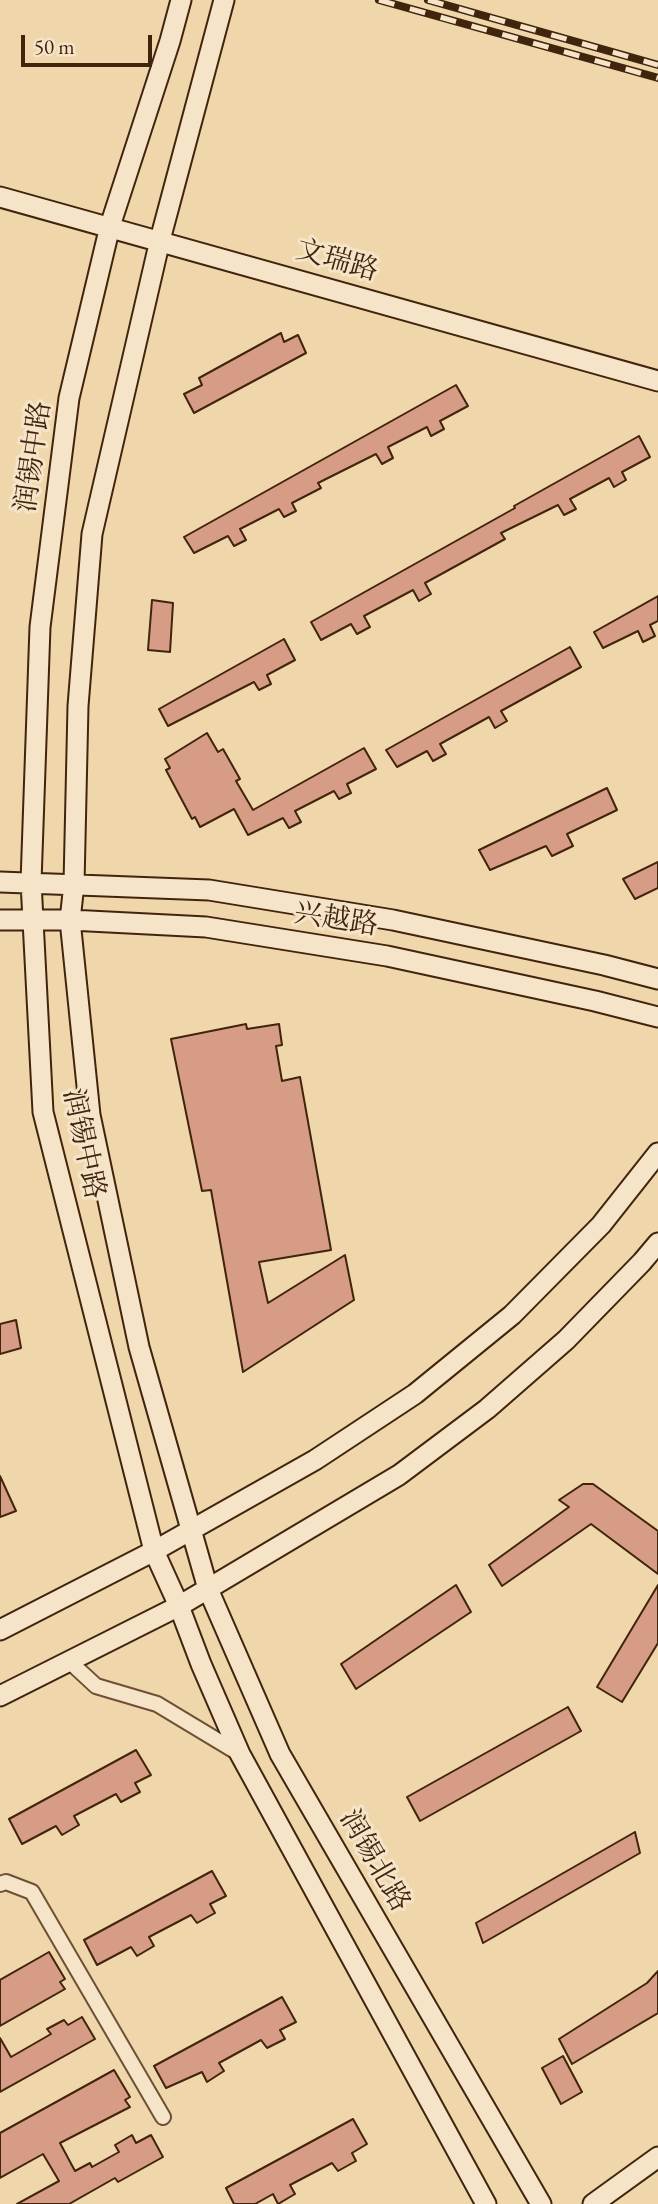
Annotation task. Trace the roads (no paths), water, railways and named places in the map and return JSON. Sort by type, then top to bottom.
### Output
[{"type":"main road","name":"润锡中路","points":[[154,1551],[43,1112],[32,882],[40,627],[69,398],[110,226],[181,0]]},
{"type":"main road","name":"润锡中路","points":[[192,1530],[139,1347],[90,1115],[70,920],[74,884],[78,706],[92,534],[160,240],[224,0]]},
{"type":"main road","name":"文瑞路","points":[[0,197],[658,381]]},
{"type":"main road","name":"兴越路","points":[[0,882],[209,890],[393,920],[658,979]]},
{"type":"main road","name":"兴越路","points":[[0,920],[70,920],[206,927],[387,956],[596,1000],[658,1017]]},
{"type":"main road","points":[[0,1630],[192,1530],[315,1460],[415,1395],[512,1315],[601,1225],[658,1153]]},
{"type":"main road","points":[[0,1696],[208,1590],[399,1475],[487,1409],[566,1340],[658,1243]]},
{"type":"main road","name":"润锡北路","points":[[192,1530],[208,1590],[280,1754],[541,2204]]},
{"type":"main road","points":[[154,1551],[240,1754],[486,2204]]},
{"type":"main road","points":[[593,2204],[658,2157]]},
{"type":"street","points":[[69,1661],[96,1686],[157,1704],[240,1754]]},
{"type":"street","points":[[0,1884],[6,1882],[32,1892],[163,2117]]},
{"type":"railway","points":[[379,0],[658,78]]},
{"type":"railway","points":[[428,0],[658,65]]}]
